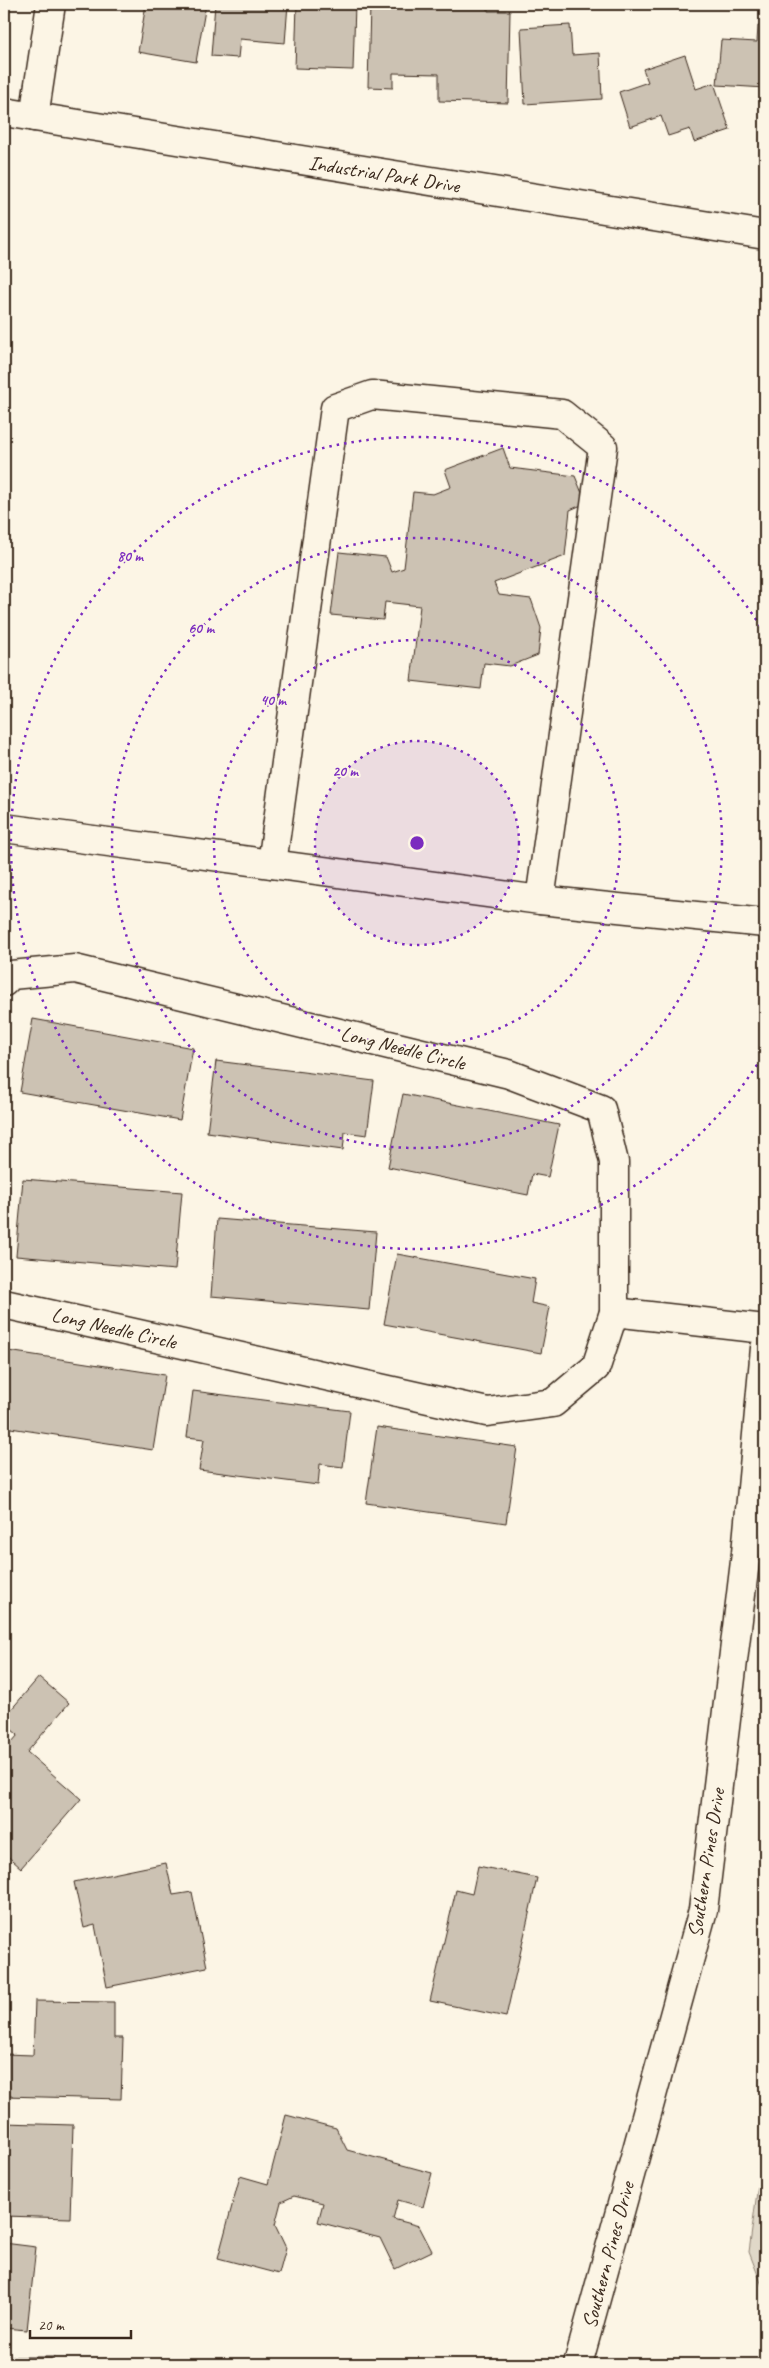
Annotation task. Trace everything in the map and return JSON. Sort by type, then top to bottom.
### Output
[{"type":"street","points":[[34,117],[50,4]]},
{"type":"street","name":"Industrial Park Drive","points":[[4,112],[765,235]]},
{"type":"street","points":[[272,864],[335,408],[372,394],[562,414],[603,447],[540,900]]},
{"type":"street","points":[[4,828],[540,900],[765,923]]},
{"type":"street","name":"Long Needle Circle","points":[[4,982],[11,975],[75,969],[509,1074],[601,1109],[614,1162],[614,1312],[596,1368],[553,1403],[487,1412],[4,1304]]},
{"type":"street","points":[[614,1312],[765,1329]]},
{"type":"street","name":"Southern Pines Drive","points":[[578,2364],[703,1910],[746,1553],[765,1348]]},
{"type":"shaded area","points":[[765,2171],[765,2293],[749,2252],[759,2177]]},
{"type":"building","points":[[146,4],[206,4],[196,62],[138,52]]},
{"type":"building","points":[[215,4],[288,4],[285,43],[240,39],[238,58],[211,56]]},
{"type":"building","points":[[297,4],[355,4],[353,70],[295,68]]},
{"type":"building","points":[[370,4],[488,4],[488,11],[510,11],[508,103],[439,101],[439,74],[393,73],[393,88],[368,87]]},
{"type":"building","points":[[570,25],[572,55],[600,53],[602,99],[525,104],[521,28]]},
{"type":"building","points":[[758,26],[765,27],[765,88],[717,85],[721,40],[757,42]]},
{"type":"building","points":[[685,55],[696,89],[714,83],[730,130],[694,142],[690,129],[668,136],[661,116],[630,127],[619,92],[648,82],[643,69]]},
{"type":"building","points":[[503,448],[510,468],[575,476],[586,503],[570,510],[565,556],[494,583],[499,595],[531,599],[541,628],[538,655],[510,666],[484,663],[481,689],[411,681],[420,606],[385,602],[383,620],[331,615],[339,552],[386,557],[392,572],[404,568],[413,492],[433,494],[451,487],[445,470]]},
{"type":"building","points":[[33,1019],[193,1048],[180,1120],[20,1092]]},
{"type":"building","points":[[216,1061],[374,1081],[367,1135],[345,1132],[343,1150],[207,1132]]},
{"type":"building","points":[[403,1094],[559,1125],[548,1177],[532,1174],[528,1195],[388,1167]]},
{"type":"building","points":[[23,1179],[182,1192],[175,1270],[16,1256]]},
{"type":"building","points":[[217,1219],[376,1232],[369,1310],[211,1296]]},
{"type":"building","points":[[397,1254],[535,1279],[531,1303],[550,1307],[541,1353],[384,1324]]},
{"type":"building","points":[[8,1351],[165,1375],[153,1450],[4,1427],[4,1376]]},
{"type":"building","points":[[193,1391],[350,1411],[343,1467],[320,1464],[318,1485],[199,1470],[204,1439],[187,1437]]},
{"type":"building","points":[[377,1427],[517,1447],[506,1523],[366,1503]]},
{"type":"building","points":[[39,1677],[69,1703],[27,1752],[81,1799],[21,1868],[4,1853],[4,1751],[18,1735],[4,1723],[4,1718]]},
{"type":"building","points":[[166,1863],[173,1895],[192,1892],[207,1967],[107,1987],[95,1925],[84,1928],[74,1882]]},
{"type":"building","points":[[478,1866],[537,1878],[506,2017],[430,2001],[456,1890],[472,1894]]},
{"type":"building","points":[[35,2001],[114,2002],[114,2038],[123,2038],[121,2099],[4,2096],[4,2054],[33,2055]]},
{"type":"building","points":[[286,2115],[336,2128],[347,2150],[432,2173],[423,2207],[398,2200],[393,2219],[419,2226],[432,2251],[395,2269],[380,2238],[318,2222],[323,2203],[294,2196],[281,2202],[275,2225],[286,2248],[279,2274],[218,2258],[240,2176],[268,2184]]},
{"type":"building","points":[[4,2123],[73,2125],[70,2218],[4,2216]]},
{"type":"building","points":[[4,2243],[36,2247],[27,2330],[4,2328]]},
{"type":"building","points":[[4,2357],[53,2357],[53,2364],[4,2364]]}]
